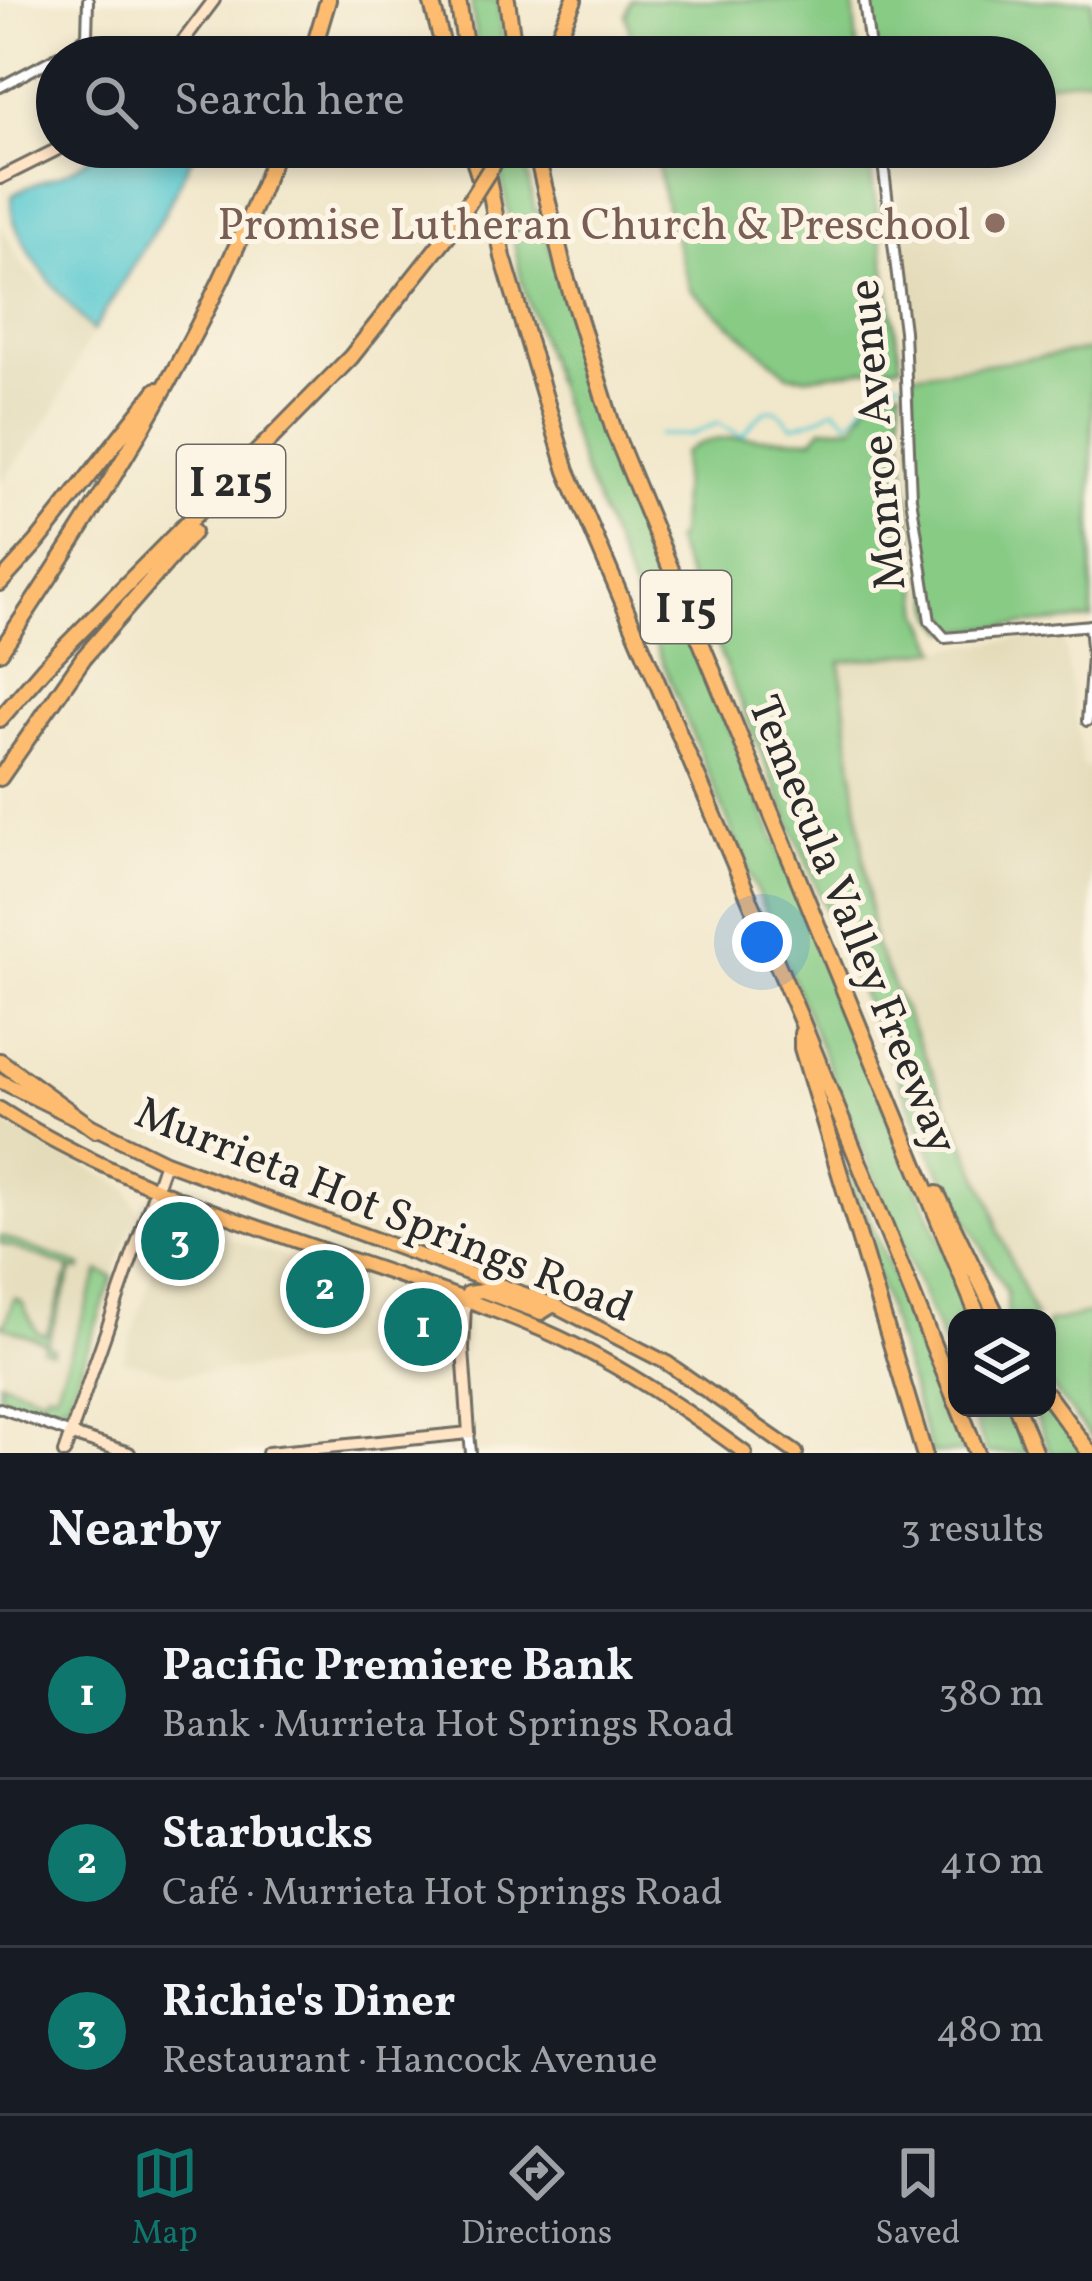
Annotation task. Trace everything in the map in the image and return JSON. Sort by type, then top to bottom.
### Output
[{"type":"highway","points":[[317,36],[328,0]]},
{"type":"highway","points":[[431,0],[440,36]]},
{"type":"highway","points":[[458,0],[464,36]]},
{"type":"highway","points":[[507,0],[512,36]]},
{"type":"highway","points":[[558,36],[574,0]]},
{"type":"highway","name":"I 215","points":[[0,652],[115,476],[190,348],[269,168]]},
{"type":"highway","points":[[476,168],[503,257]]},
{"type":"highway","name":"Temecula Valley Freeway","points":[[486,168],[503,257],[567,471],[802,1022],[948,1381]]},
{"type":"highway","name":"I 215","points":[[0,719],[44,668],[269,444],[388,314],[491,168]]},
{"type":"highway","name":"Temecula Valley Freeway","points":[[540,168],[564,270],[614,431],[976,1309]]},
{"type":"highway","points":[[0,583],[38,542],[190,348]]},
{"type":"highway","points":[[0,778],[84,657],[269,444]]},
{"type":"highway","points":[[802,1022],[802,1048],[924,1453]]},
{"type":"highway","points":[[869,1056],[994,1309]]},
{"type":"highway","points":[[0,1061],[95,1130]]},
{"type":"highway","points":[[1056,1407],[1090,1453]]},
{"type":"highway","name":"Temecula Valley Freeway","points":[[962,1417],[977,1453]]},
{"type":"highway","points":[[1021,1417],[1036,1453]]},
{"type":"main road","points":[[187,36],[214,0]]},
{"type":"main road","points":[[0,178],[36,160]]},
{"type":"main road","name":"Murrieta Hot Springs Road","points":[[0,1081],[165,1162],[554,1305],[667,1363],[796,1453]]},
{"type":"main road","name":"Murrieta Hot Springs Road","points":[[0,1109],[93,1161],[157,1188],[536,1327],[656,1391],[745,1453]]},
{"type":"main road","points":[[64,1453],[165,1162]]},
{"type":"main road","points":[[268,1453],[469,1433],[463,1350],[468,1293],[482,1291],[541,1313],[554,1305]]},
{"type":"main road","points":[[72,1435],[129,1453]]},
{"type":"street","points":[[87,36],[88,0]]},
{"type":"street","points":[[864,0],[868,36]]},
{"type":"street","points":[[0,87],[36,68]]},
{"type":"street","name":"Monroe Avenue","points":[[884,168],[904,331],[911,498],[930,621],[945,638],[1091,625]]},
{"type":"street","points":[[1087,721],[1091,625]]},
{"type":"street","points":[[0,1408],[72,1435]]},
{"type":"street","points":[[469,1433],[471,1453]]},
{"type":"shaded area","name":"Promise Lutheran Church & Preschool","points":[[1092,77],[1092,350],[912,374],[908,300],[891,168],[1056,168],[1056,81]]},
{"type":"shaded area","points":[[0,225],[23,265],[93,331],[52,415],[0,484]]},
{"type":"shaded area","points":[[1063,634],[1083,767],[1092,767],[1092,1313],[1056,1321],[1056,1309],[1032,1309],[992,1205],[874,943],[839,662]]},
{"type":"shaded area","points":[[0,1122],[127,1188],[137,1209],[68,1404],[63,1402],[49,1413],[0,1395]]},
{"type":"shaded area","points":[[179,1219],[347,1281],[357,1359],[177,1375],[123,1360],[169,1225]]},
{"type":"green space","points":[[471,0],[498,0],[502,36],[475,36]]},
{"type":"green space","points":[[631,0],[853,0],[856,36],[630,36],[626,15]]},
{"type":"green space","points":[[870,0],[1092,0],[1092,77],[1056,81],[1056,36],[874,36]]},
{"type":"green space","points":[[500,168],[526,168],[605,426],[968,1309],[948,1309],[948,1356],[583,469],[522,283]]},
{"type":"green space","points":[[658,168],[870,168],[901,365],[808,377],[788,375],[690,289]]},
{"type":"green space","points":[[1092,350],[1092,619],[949,631],[933,608],[913,447],[912,374]]},
{"type":"green space","points":[[901,387],[901,430],[922,613],[939,650],[840,662],[874,943],[992,1205],[1032,1309],[1008,1309],[1007,1293],[934,1160],[674,542],[679,536],[683,454],[708,441],[725,439],[813,439],[822,428],[854,426],[872,396]]},
{"type":"green space","points":[[849,1169],[965,1453],[931,1453],[845,1171]]},
{"type":"green space","points":[[0,1236],[82,1266],[73,1269],[47,1344],[52,1352],[43,1349],[44,1342],[0,1325],[14,1298],[22,1302],[37,1332],[46,1335],[70,1268],[0,1243]]},
{"type":"green space","points":[[99,1271],[113,1277],[68,1404],[63,1402],[49,1413],[0,1395],[0,1381],[44,1397],[47,1391],[55,1393]]},
{"type":"green space","points":[[1092,1313],[1092,1439],[1056,1393],[1056,1321]]},
{"type":"green space","points":[[1056,1413],[1086,1453],[1051,1453],[1035,1417],[1056,1417]]},
{"type":"green space","points":[[973,1417],[1012,1417],[1027,1453],[987,1453]]},
{"type":"water","points":[[187,168],[93,331],[40,267],[12,210],[13,195],[73,169]]},
{"type":"waterway","points":[[658,435],[690,435],[718,423],[742,436],[768,410],[780,413],[793,426],[835,408],[849,422],[874,391],[901,380]]},
{"type":"place","name":"Promise Lutheran Church & Preschool","points":[[995,223]]},
{"type":"place","name":"Richie's Diner","points":[[180,1241]]},
{"type":"place","name":"Starbucks","points":[[325,1289]]},
{"type":"place","name":"Pacific Premiere Bank","points":[[423,1327]]}]
